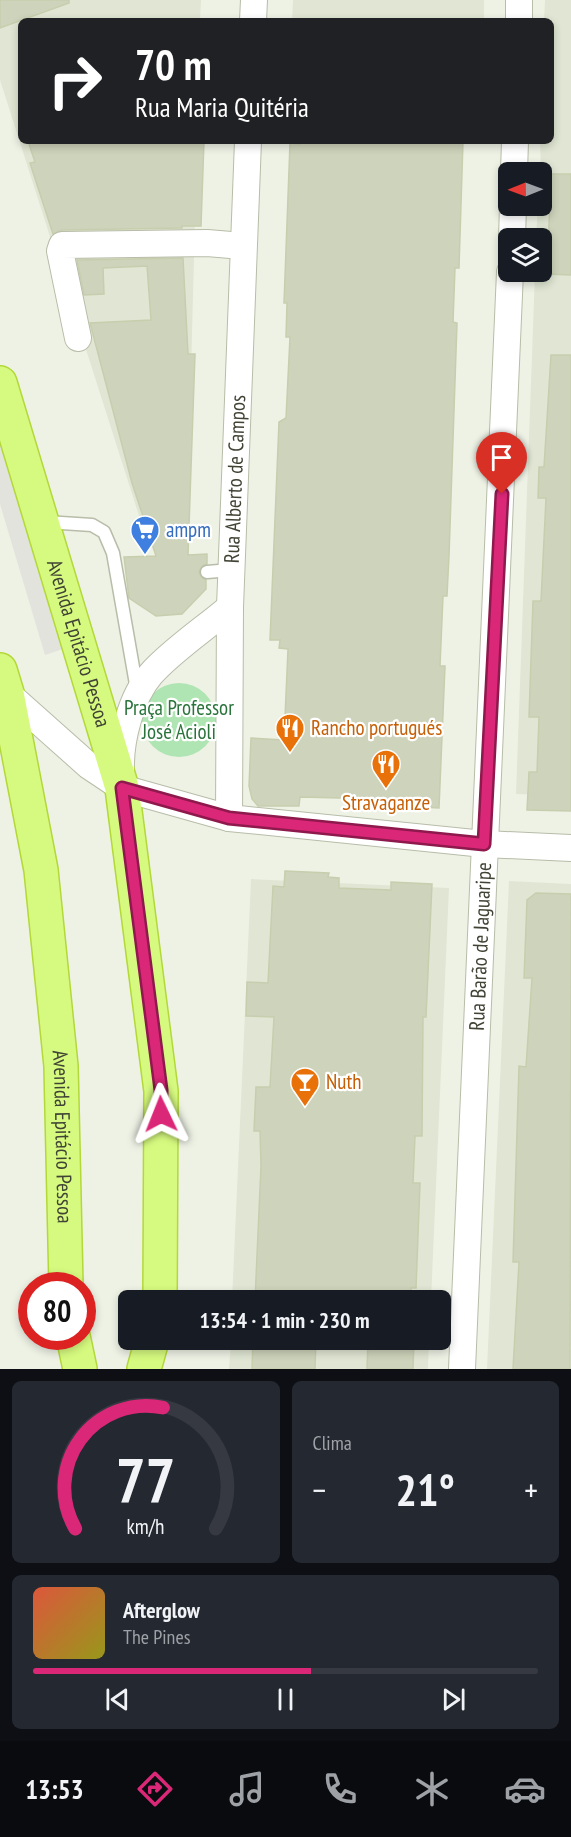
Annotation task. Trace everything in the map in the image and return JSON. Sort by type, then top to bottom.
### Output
[{"type":"highway","name":"Avenida Epitácio Pessoa","points":[[0,384],[122,788],[161,1090],[160,1290]]},
{"type":"highway","name":"Avenida Epitácio Pessoa","points":[[3,681],[41,870],[61,1066],[66,1272]]},
{"type":"highway","points":[[63,1369],[64,1350]]},
{"type":"highway","points":[[76,1350],[80,1369]]},
{"type":"highway","points":[[144,1369],[149,1350]]},
{"type":"highway","points":[[159,1369],[160,1350]]},
{"type":"street","points":[[253,18],[254,0]]},
{"type":"street","points":[[519,0],[519,18]]},
{"type":"street","name":"Rua Alberto de Campos","points":[[229,818],[230,607],[219,571],[243,246],[248,144]]},
{"type":"street","points":[[514,162],[515,144]]},
{"type":"street","points":[[78,338],[60,251],[62,245],[207,243],[243,246]]},
{"type":"street","name":"Rua Barão de Jaguaripe","points":[[462,1369],[510,282]]},
{"type":"street","points":[[122,788],[120,750],[132,708],[151,674],[230,607]]},
{"type":"street","points":[[3,681],[89,766],[122,788],[229,818],[484,844],[571,848]]},
{"type":"lane","points":[[42,522],[92,525],[104,532],[122,577],[138,697]]},
{"type":"shaded area","points":[[0,0],[201,0],[200,18],[18,18],[18,136],[0,80]]},
{"type":"shaded area","points":[[293,0],[484,0],[484,18],[292,18]]},
{"type":"shaded area","points":[[545,0],[571,0],[571,796],[516,794],[535,282],[552,282],[552,228],[537,228],[537,216],[552,216],[552,162],[541,162],[540,144],[554,144],[554,18],[544,18]]},
{"type":"shaded area","points":[[20,144],[197,144],[187,528],[142,525]]},
{"type":"shaded area","points":[[0,430],[69,647],[45,655],[0,504]]},
{"type":"shaded area","points":[[251,879],[449,888],[431,1290],[232,1290]]},
{"type":"shaded area","points":[[509,881],[571,884],[571,1369],[487,1369]]},
{"type":"shaded area","points":[[230,1350],[429,1350],[428,1369],[229,1369]]},
{"type":"green space","name":"Praça Professor José Acioli","points":[[179,683],[193,686],[205,694],[213,706],[216,720],[213,734],[205,746],[193,754],[179,757],[165,754],[153,746],[145,734],[142,720],[145,706],[153,694],[165,686]]},
{"type":"building","points":[[0,0],[69,0],[69,3],[28,18],[18,18],[18,21],[0,28]]},
{"type":"building","points":[[29,144],[204,144],[201,226],[62,230],[53,234],[30,163],[35,162]]},
{"type":"building","points":[[290,144],[463,144],[459,268],[455,268],[453,322],[457,323],[449,556],[447,596],[443,596],[440,666],[445,666],[439,808],[379,805],[379,799],[300,797],[299,806],[258,806],[252,799],[249,786],[251,738],[284,740],[288,649],[279,648],[280,640],[270,640],[279,422],[286,418],[290,337],[286,337],[287,303],[284,303]]},
{"type":"building","points":[[552,174],[571,174],[571,275],[552,274],[552,228],[549,228],[549,216],[552,216]]},
{"type":"building","points":[[183,258],[188,354],[195,354],[188,555],[207,554],[207,564],[202,566],[199,572],[206,580],[206,589],[182,614],[156,616],[129,598],[124,557],[156,556],[132,483],[90,323],[151,320],[147,266],[103,268],[104,294],[84,295],[77,260]]},
{"type":"building","points":[[551,355],[571,355],[571,811],[527,810],[529,772],[537,772],[539,717],[529,717],[533,601],[541,601],[546,498],[538,498],[539,467],[544,467]]},
{"type":"building","points":[[285,871],[329,873],[328,877],[339,878],[339,888],[391,890],[391,882],[432,884],[426,1017],[423,1017],[422,1136],[415,1136],[413,1183],[420,1183],[416,1288],[411,1288],[411,1290],[255,1290],[261,1166],[260,1131],[254,1131],[256,1087],[270,1087],[274,1017],[246,1016],[247,982],[268,983],[273,886],[284,887]]},
{"type":"building","points":[[536,893],[571,894],[570,1369],[513,1369],[519,1262],[513,1262],[519,1066],[526,1067],[532,978],[524,978],[527,900]]},
{"type":"building","points":[[253,1350],[316,1350],[315,1369],[252,1369]]},
{"type":"building","points":[[368,1350],[414,1350],[413,1369],[367,1369]]},
{"type":"place","name":"ampm","points":[[145,556]]},
{"type":"place","name":"Rancho portugués","points":[[290,754]]},
{"type":"place","name":"Stravaganze","points":[[386,790]]},
{"type":"place","name":"Nuth","points":[[305,1108]]},
{"type":"route","points":[[161,1114],[161,1090],[122,788],[229,818],[484,844],[502,494]]}]
